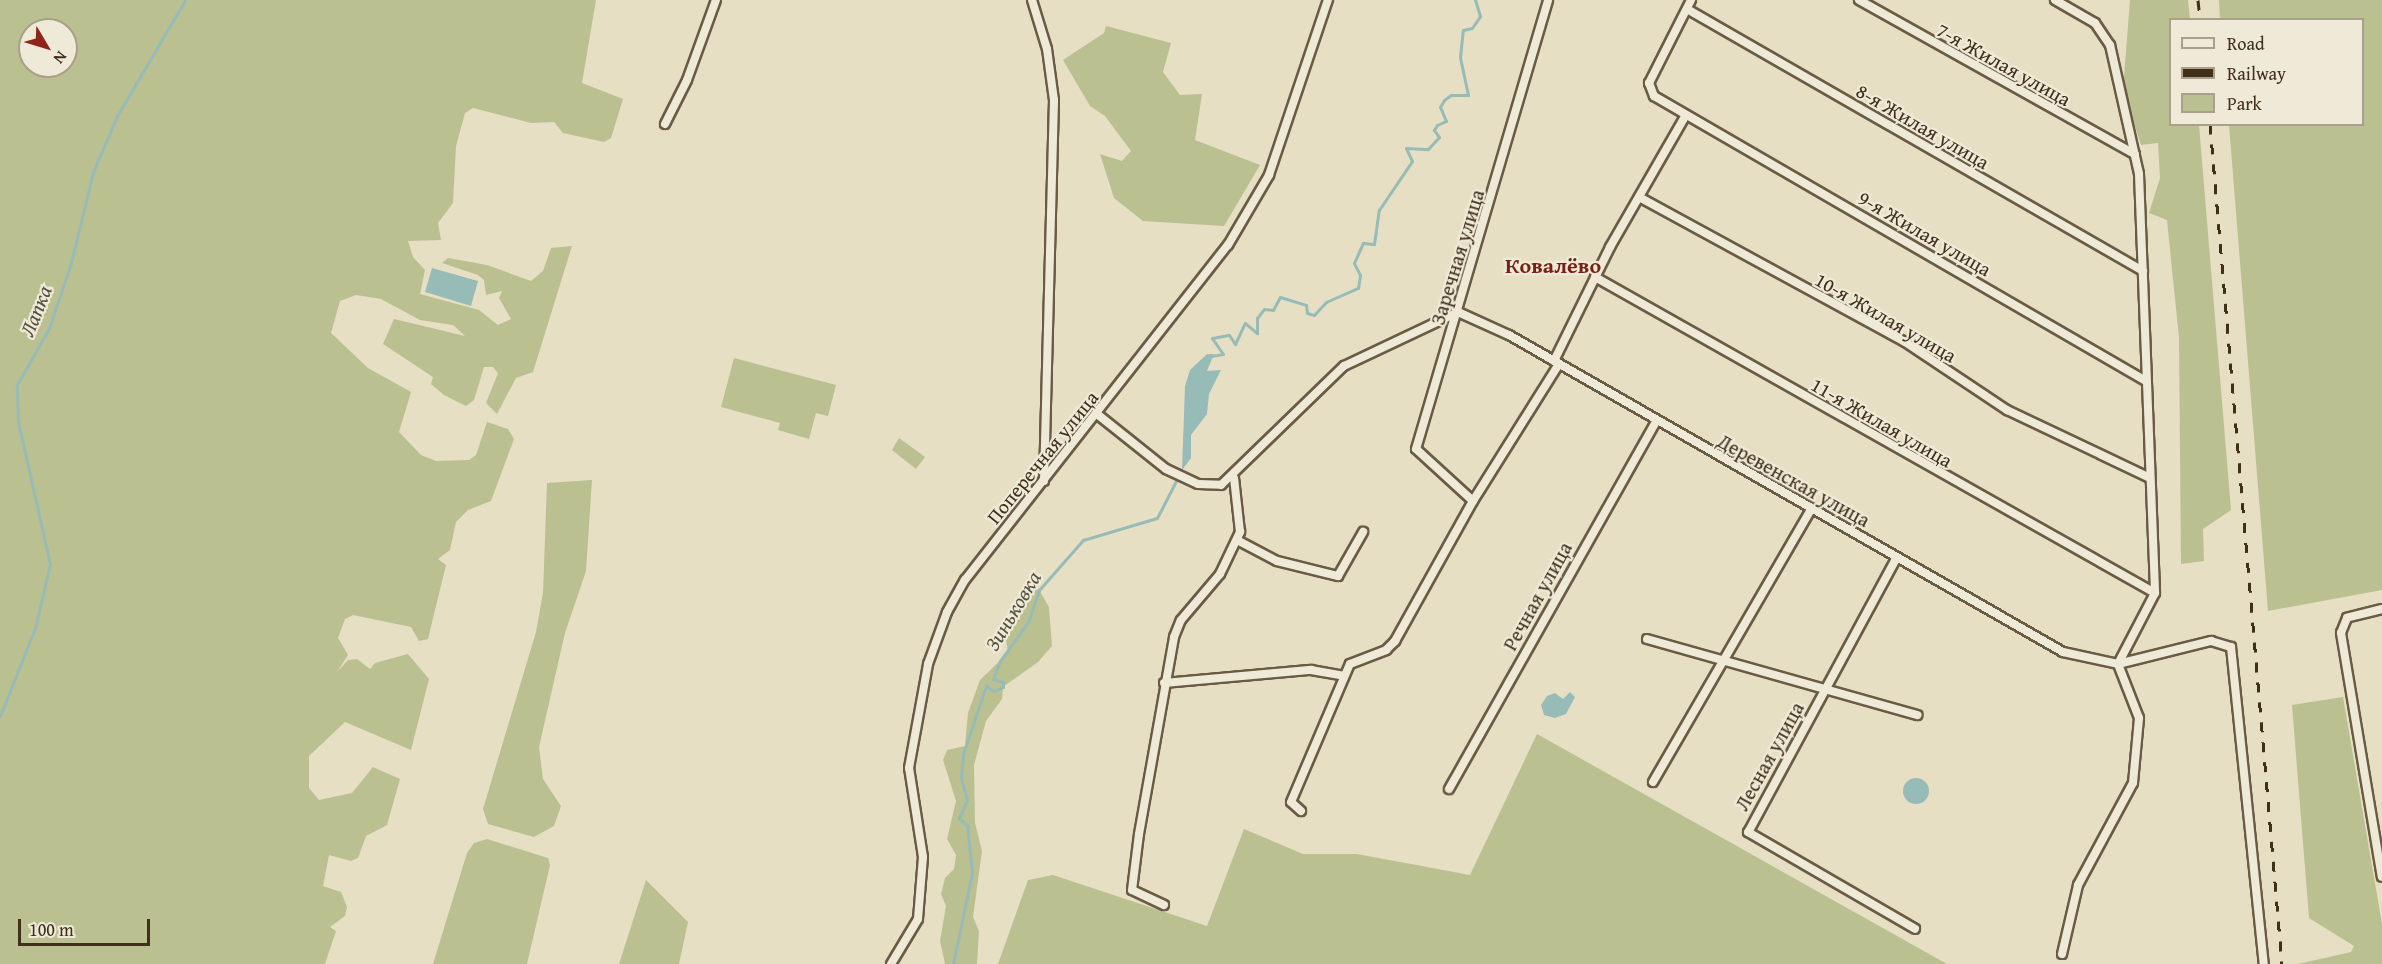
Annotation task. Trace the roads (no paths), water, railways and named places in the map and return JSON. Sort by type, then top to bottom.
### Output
[{"type":"street","points":[[665,124],[687,80],[716,0]]},
{"type":"street","points":[[1032,0],[1051,66],[1054,100],[1044,481]]},
{"type":"street","name":"Поперечная улица","points":[[891,964],[914,932],[923,888],[919,826],[909,768],[936,640],[965,580],[1187,302],[1257,197],[1279,147],[1328,0]]},
{"type":"street","name":"Заречная улица","points":[[1473,501],[1416,449],[1548,0]]},
{"type":"street","name":"9-я Жилая улица","points":[[1691,0],[1649,83],[1654,96],[2146,381]]},
{"type":"street","name":"7-я Жилая улица","points":[[1859,0],[2135,154]]},
{"type":"street","points":[[2055,0],[2095,22],[2110,45],[2135,154],[2143,271],[2154,593],[2118,664],[2139,718],[2133,783],[2078,885],[2062,954]]},
{"type":"street","name":"8-я Жилая улица","points":[[1687,9],[2143,271]]},
{"type":"street","points":[[1301,811],[1291,802],[1344,676],[1359,657],[1377,655],[1395,641],[1473,501],[1557,363],[1595,277],[1686,115]]},
{"type":"street","name":"10-я Жилая улица","points":[[1639,197],[1905,342],[2007,410],[2150,478]]},
{"type":"street","name":"11-я Жилая улица","points":[[1595,277],[2154,593]]},
{"type":"street","points":[[1097,414],[1176,474],[1209,486],[1234,478],[1344,366],[1458,312]]},
{"type":"street","name":"Деревенская улица","points":[[1458,312],[1478,318],[2063,652],[2118,664]]},
{"type":"street","name":"Речная улица","points":[[1449,789],[1656,421]]},
{"type":"street","points":[[1045,443],[1062,458]]},
{"type":"street","points":[[1164,905],[1132,890],[1164,683],[1181,621],[1220,574],[1238,540],[1241,515],[1234,478]]},
{"type":"street","points":[[1653,782],[1810,509]]},
{"type":"street","points":[[1238,540],[1276,561],[1338,576],[1363,532]]},
{"type":"street","name":"Лесная улица","points":[[1896,557],[1748,832],[1915,929]]},
{"type":"street","points":[[2382,609],[2347,618],[2341,633],[2382,878]]},
{"type":"street","points":[[1647,639],[1918,715]]},
{"type":"street","points":[[2118,664],[2211,641],[2231,647],[2264,964]]},
{"type":"street","points":[[1164,683],[1311,670],[1344,676]]},
{"type":"water","points":[[432,268],[478,281],[471,306],[425,292]]},
{"type":"water","points":[[1207,354],[1214,354],[1207,371],[1221,370],[1209,394],[1207,414],[1191,435],[1191,458],[1182,470],[1185,386],[1190,370]]},
{"type":"water","points":[[1570,692],[1575,697],[1566,714],[1555,718],[1544,715],[1541,705],[1547,696],[1555,693],[1563,699]]},
{"type":"water","points":[[1916,778],[1925,782],[1929,791],[1925,800],[1916,804],[1907,800],[1903,791],[1907,782]]},
{"type":"waterway","name":"Лапка","points":[[0,716],[35,628],[50,564],[18,422],[17,385],[49,328],[71,263],[93,172],[117,116],[185,0]]},
{"type":"waterway","name":"Зиньковка","points":[[1211,356],[1223,354],[1212,338],[1229,335],[1235,344],[1245,323],[1257,333],[1257,318],[1264,309],[1273,310],[1280,297],[1306,305],[1307,313],[1314,315],[1326,302],[1358,288],[1360,275],[1354,263],[1363,243],[1374,244],[1379,210],[1412,161],[1406,148],[1428,149],[1439,137],[1434,130],[1437,125],[1446,121],[1440,107],[1444,100],[1451,95],[1468,95],[1460,57],[1463,30],[1472,28],[1480,16],[1475,0]]},
{"type":"waterway","name":"Зиньковка","points":[[953,964],[972,873],[967,825],[959,818],[967,800],[961,778],[963,754],[986,686],[994,691],[1003,687],[1003,682],[993,679],[1000,661],[1028,622],[1039,590],[1083,540],[1157,518],[1177,479]]},
{"type":"railway","points":[[2198,0],[2200,18]]},
{"type":"railway","points":[[2210,126],[2282,964]]},
{"type":"district","name":"Ковалёво","points":[[1553,266]]}]
